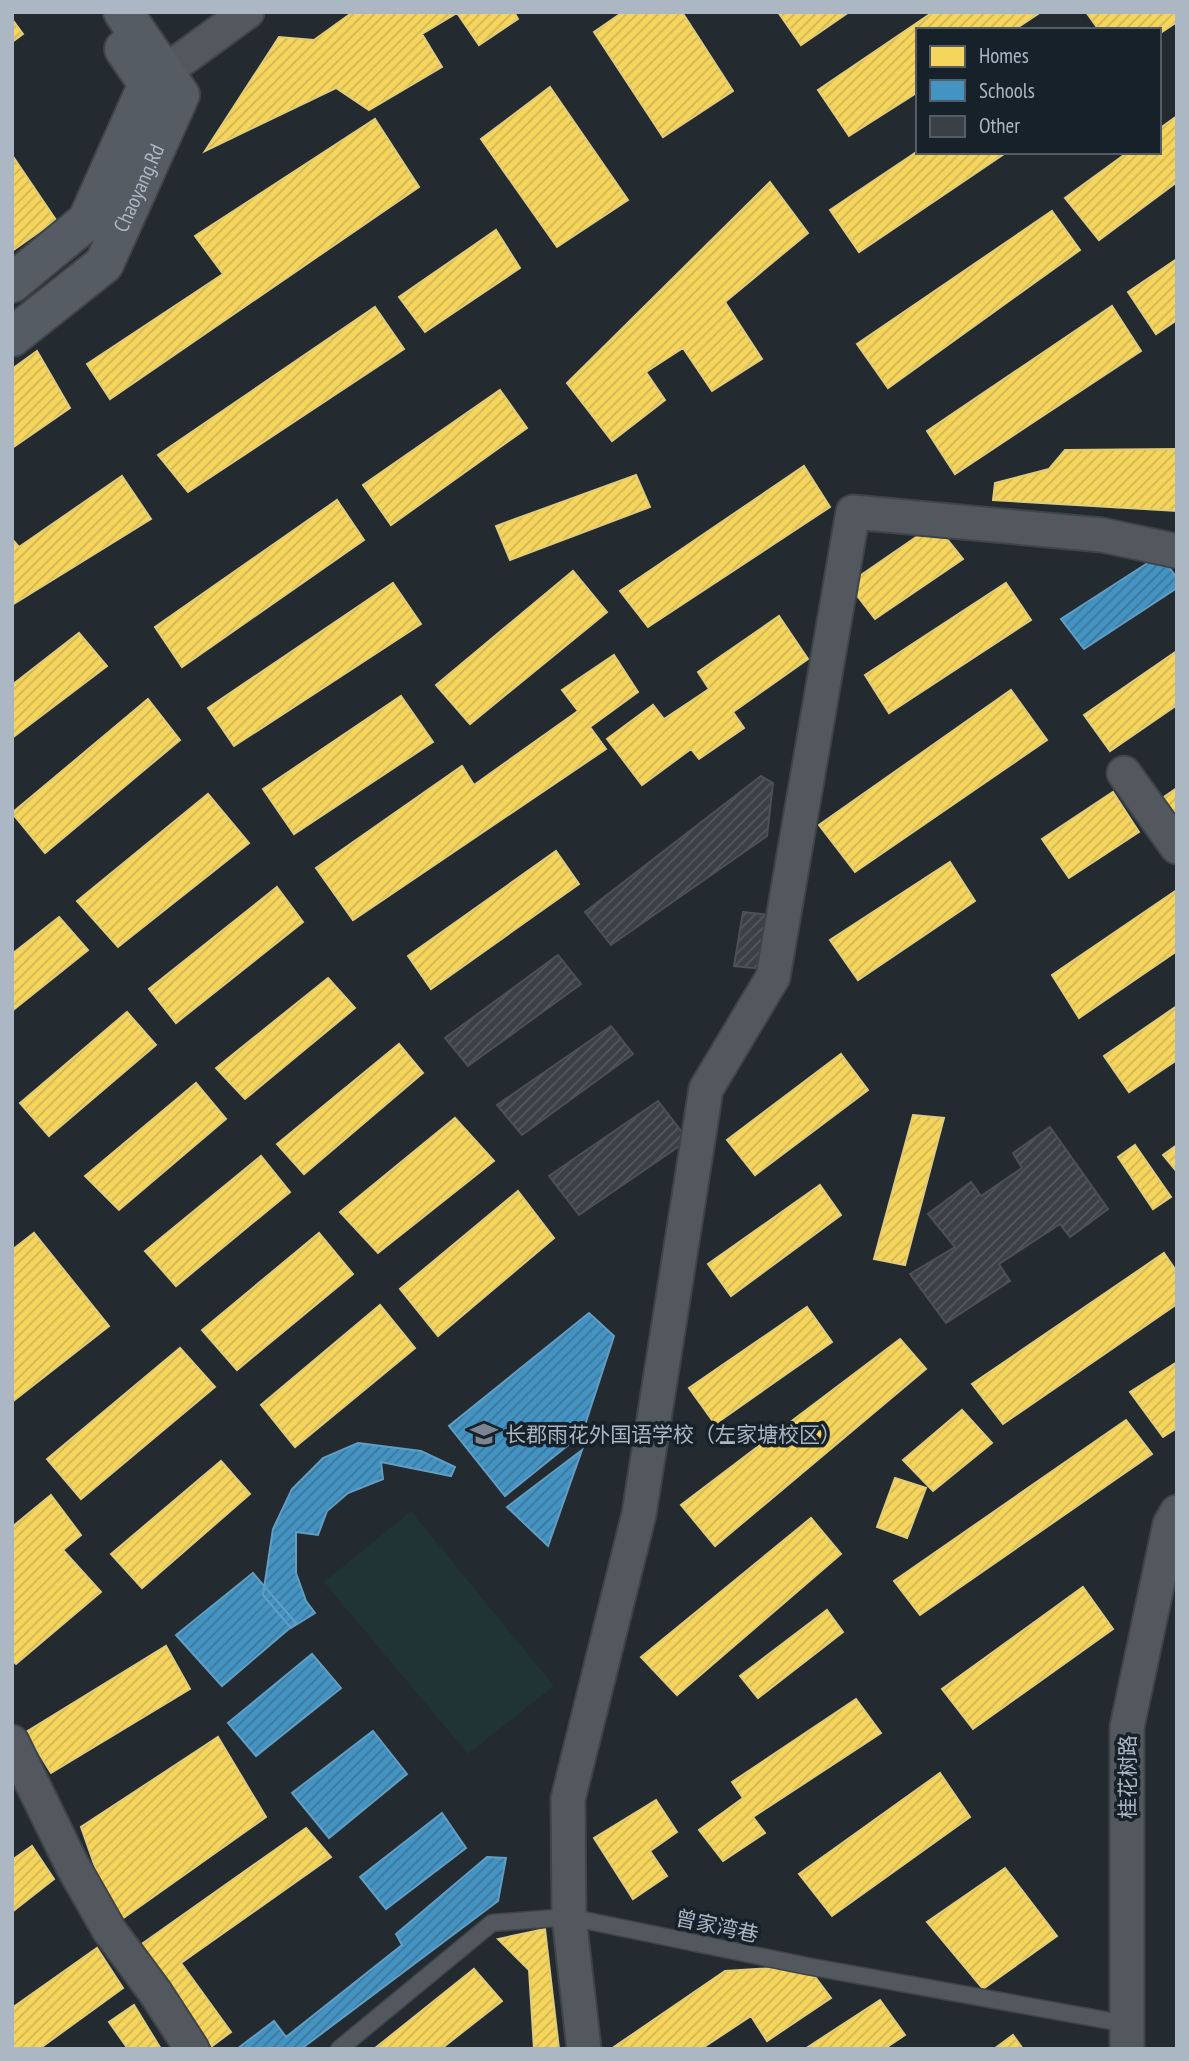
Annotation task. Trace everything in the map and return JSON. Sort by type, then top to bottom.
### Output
[{"type":"street","name":"Chaoyang.Rd","points":[[12,337],[104,264],[180,95],[156,78],[99,12]]},
{"type":"street","name":"Chaoyang.Rd","points":[[123,12],[156,78]]},
{"type":"street","points":[[156,78],[247,12]]},
{"type":"street","name":"Chaoyang.Rd","points":[[12,283],[88,221],[156,78]]},
{"type":"street","points":[[584,2049],[569,1917],[568,1799],[639,1514],[706,1089],[772,977],[853,512],[1102,535],[1177,551]]},
{"type":"street","points":[[1124,773],[1177,847]]},
{"type":"street","name":"桂花树路","points":[[1127,2036],[1127,1727],[1170,1524],[1177,1512]]},
{"type":"street","points":[[12,1742],[72,1865],[109,1930],[155,1992],[192,2049]]},
{"type":"lane","name":"曾家湾巷","points":[[339,2049],[492,1923],[569,1917],[848,1974],[1127,2036]]},
{"type":"green space","points":[[411,1511],[554,1686],[468,1754],[324,1582]]},
{"type":"building: Homes","points":[[353,12],[514,12],[518,19],[479,45],[457,13],[422,34],[442,67],[369,110],[336,88],[205,151],[279,37],[314,40]]},
{"type":"building: Homes","points":[[623,12],[682,12],[733,91],[663,137],[594,32]]},
{"type":"building: Homes","points":[[778,12],[849,12],[801,45]]},
{"type":"building: Homes","points":[[933,12],[1038,14],[1017,28],[916,28],[916,93],[849,136],[818,90]]},
{"type":"building: Homes","points":[[1086,12],[1177,12],[1177,22],[1161,33],[1161,28],[1098,28]]},
{"type":"building: Homes","points":[[12,19],[23,34],[12,42]]},
{"type":"building: Homes","points":[[550,87],[628,200],[557,247],[481,139]]},
{"type":"building: Homes","points":[[1177,116],[1177,182],[1099,240],[1065,198],[1125,154],[1161,154],[1161,128]]},
{"type":"building: Homes","points":[[375,119],[419,187],[110,399],[87,364],[223,274],[195,236]]},
{"type":"building: Homes","points":[[916,152],[1004,154],[859,252],[830,210]]},
{"type":"building: Homes","points":[[12,155],[56,220],[12,251]]},
{"type":"building: Homes","points":[[770,182],[808,233],[725,302],[762,359],[712,391],[683,348],[646,372],[665,400],[612,441],[567,383]]},
{"type":"building: Homes","points":[[1052,211],[1080,250],[888,388],[857,344]]},
{"type":"building: Homes","points":[[496,230],[520,268],[425,332],[399,297]]},
{"type":"building: Homes","points":[[1177,259],[1177,320],[1156,334],[1128,292]]},
{"type":"building: Homes","points":[[1112,306],[1141,351],[955,474],[927,431]]},
{"type":"building: Homes","points":[[375,307],[404,349],[188,492],[158,455]]},
{"type":"building: Homes","points":[[37,351],[70,408],[12,448],[12,369]]},
{"type":"building: Homes","points":[[500,390],[527,428],[391,525],[363,485]]},
{"type":"building: Homes","points":[[1177,449],[1177,511],[993,500],[995,483],[1049,469],[1065,450]]},
{"type":"building: Homes","points":[[804,466],[830,507],[648,627],[620,591]]},
{"type":"building: Homes","points":[[636,475],[650,507],[510,560],[496,526]]},
{"type":"building: Homes","points":[[122,476],[151,519],[12,605],[12,539],[19,547]]},
{"type":"building: Homes","points":[[337,500],[364,540],[182,667],[155,627]]},
{"type":"building: Homes","points":[[935,524],[963,559],[875,619],[848,584]]},
{"type":"building: Homes","points":[[573,571],[607,612],[470,724],[436,685]]},
{"type":"building: Homes","points":[[393,583],[421,624],[234,746],[208,708]]},
{"type":"building: Homes","points":[[1006,583],[1031,620],[889,713],[865,675]]},
{"type":"building: Homes","points":[[779,616],[808,659],[733,712],[744,728],[699,759],[691,749],[642,785],[607,739],[653,705],[664,719],[709,689],[698,672]]},
{"type":"building: Homes","points":[[79,633],[107,666],[12,738],[12,685]]},
{"type":"building: Homes","points":[[1177,651],[1177,705],[1110,751],[1084,715]]},
{"type":"building: Homes","points":[[614,655],[638,692],[590,727],[606,749],[353,920],[316,868],[462,766],[474,785],[578,711],[562,690]]},
{"type":"building: Homes","points":[[1011,690],[1047,740],[855,872],[819,825]]},
{"type":"building: Homes","points":[[401,696],[433,742],[294,834],[263,789]]},
{"type":"building: Homes","points":[[148,699],[180,740],[45,853],[12,813]]},
{"type":"building: Homes","points":[[1177,788],[1177,821],[1161,799]]},
{"type":"building: Homes","points":[[1113,792],[1139,832],[1069,878],[1042,839]]},
{"type":"building: Homes","points":[[208,794],[249,843],[118,947],[77,901]]},
{"type":"building: Homes","points":[[556,851],[579,884],[431,989],[408,956]]},
{"type":"building: Homes","points":[[950,862],[975,901],[858,980],[830,940]]},
{"type":"building: Homes","points":[[277,887],[303,922],[176,1023],[149,989]]},
{"type":"building: Homes","points":[[1177,890],[1177,951],[1079,1018],[1052,975]]},
{"type":"building: Homes","points":[[59,917],[88,950],[12,1011],[12,954]]},
{"type":"building: Homes","points":[[328,978],[355,1008],[245,1099],[216,1068]]},
{"type":"building: Homes","points":[[1177,1006],[1177,1060],[1129,1092],[1104,1056]]},
{"type":"building: Homes","points":[[127,1012],[156,1045],[49,1136],[20,1103]]},
{"type":"building: Homes","points":[[399,1044],[423,1073],[304,1174],[277,1144]]},
{"type":"building: Homes","points":[[841,1054],[868,1090],[755,1175],[727,1140]]},
{"type":"building: Homes","points":[[196,1083],[226,1119],[119,1210],[85,1176]]},
{"type":"building: Homes","points":[[913,1115],[944,1118],[905,1265],[874,1259]]},
{"type":"building: Homes","points":[[455,1118],[494,1161],[378,1253],[340,1212]]},
{"type":"building: Homes","points":[[1135,1145],[1171,1197],[1153,1209],[1118,1157]]},
{"type":"building: Homes","points":[[1177,1145],[1177,1172],[1163,1155]]},
{"type":"building: Homes","points":[[261,1156],[290,1192],[176,1286],[145,1251]]},
{"type":"building: Homes","points":[[820,1185],[841,1215],[731,1296],[708,1264]]},
{"type":"building: Homes","points":[[518,1191],[554,1238],[438,1336],[400,1289]]},
{"type":"building: Homes","points":[[34,1233],[109,1326],[12,1402],[12,1250]]},
{"type":"building: Homes","points":[[319,1233],[353,1274],[237,1370],[202,1330]]},
{"type":"building: Homes","points":[[1164,1253],[1177,1272],[1177,1304],[1003,1424],[972,1384]]},
{"type":"building: Homes","points":[[380,1305],[415,1348],[295,1447],[261,1405]]},
{"type":"building: Homes","points":[[807,1307],[832,1342],[715,1424],[689,1388]]},
{"type":"building: Homes","points":[[900,1339],[926,1369],[715,1546],[681,1505]]},
{"type":"building: Homes","points":[[180,1348],[215,1387],[81,1499],[47,1459]]},
{"type":"building: Homes","points":[[1177,1362],[1177,1428],[1163,1437],[1130,1392]]},
{"type":"building: Homes","points":[[962,1410],[992,1443],[933,1491],[903,1460]]},
{"type":"building: Homes","points":[[1126,1420],[1152,1454],[920,1615],[894,1581]]},
{"type":"building: Homes","points":[[221,1461],[250,1494],[142,1588],[111,1554]]},
{"type":"building: Homes","points":[[895,1478],[926,1488],[907,1538],[877,1527]]},
{"type":"building: Homes","points":[[51,1495],[81,1535],[63,1550],[101,1592],[16,1664],[12,1660],[12,1527]]},
{"type":"building: Homes","points":[[811,1518],[841,1554],[677,1695],[641,1657]]},
{"type":"building: Homes","points":[[1083,1587],[1113,1629],[973,1729],[942,1689]]},
{"type":"building: Homes","points":[[827,1610],[843,1632],[758,1698],[740,1676]]},
{"type":"building: Homes","points":[[166,1646],[190,1689],[51,1773],[26,1732]]},
{"type":"building: Homes","points":[[856,1699],[881,1733],[753,1817],[765,1833],[723,1861],[699,1830],[743,1798],[732,1782]]},
{"type":"building: Homes","points":[[218,1737],[266,1817],[115,1924],[81,1827]]},
{"type":"building: Homes","points":[[940,1773],[970,1817],[832,1916],[799,1874]]},
{"type":"building: Homes","points":[[656,1800],[677,1832],[650,1851],[667,1876],[633,1899],[594,1838]]},
{"type":"building: Homes","points":[[306,1828],[331,1857],[181,1963],[231,2032],[212,2046],[139,1946]]},
{"type":"building: Homes","points":[[32,1846],[54,1879],[12,1912],[12,1860]]},
{"type":"building: Homes","points":[[1005,1868],[1057,1936],[983,1989],[927,1922]]},
{"type":"building: Homes","points":[[545,1929],[559,2049],[534,2049],[529,1970],[498,1939]]},
{"type":"building: Homes","points":[[97,1948],[123,1988],[39,2049],[12,2049],[12,2008]]},
{"type":"building: Homes","points":[[807,1966],[831,1998],[767,2041],[751,2016],[701,2049],[611,2049],[725,1971]]},
{"type":"building: Homes","points":[[474,1969],[502,2001],[441,2049],[374,2049]]},
{"type":"building: Homes","points":[[880,2000],[905,2035],[884,2049],[805,2049]]},
{"type":"building: Homes","points":[[134,2005],[161,2049],[128,2049],[109,2022]]},
{"type":"building: Homes","points":[[1013,2035],[1023,2049],[994,2049]]},
{"type":"building: Schools","points":[[1160,555],[1177,578],[1177,588],[1084,649],[1061,619]]},
{"type":"building: Schools","points":[[589,1313],[614,1336],[582,1434],[505,1496],[449,1426]]},
{"type":"building: Schools","points":[[358,1443],[421,1451],[455,1467],[451,1476],[381,1462],[383,1479],[348,1493],[327,1511],[318,1535],[296,1532],[296,1573],[306,1601],[315,1613],[291,1628],[263,1595],[273,1529],[292,1489],[323,1458]]},
{"type":"building: Schools","points":[[582,1450],[548,1546],[507,1507]]},
{"type":"building: Schools","points":[[253,1573],[296,1623],[222,1686],[176,1635]]},
{"type":"building: Schools","points":[[312,1654],[341,1688],[256,1756],[228,1723]]},
{"type":"building: Schools","points":[[373,1731],[407,1774],[329,1838],[292,1793]]},
{"type":"building: Schools","points":[[442,1813],[466,1848],[386,1909],[360,1877]]},
{"type":"building: Schools","points":[[487,1857],[506,1858],[498,1901],[301,2049],[237,2049],[274,2021],[286,2037],[402,1945],[396,1934]]},
{"type":"building: Other","points":[[761,776],[773,783],[767,836],[611,945],[585,912]]},
{"type":"building: Other","points":[[743,912],[770,915],[763,969],[734,966]]},
{"type":"building: Other","points":[[558,955],[581,984],[468,1066],[445,1038]]},
{"type":"building: Other","points":[[611,1026],[633,1054],[522,1135],[497,1105]]},
{"type":"building: Other","points":[[658,1101],[688,1140],[579,1215],[549,1176]]},
{"type":"building: Other","points":[[1050,1127],[1108,1209],[1070,1237],[1060,1224],[999,1264],[1010,1281],[946,1323],[910,1274],[955,1247],[928,1214],[971,1182],[981,1196],[1022,1168],[1013,1153]]},
{"type":"place","name":"长郡雨花外国语学校（左家塘校区）","points":[[484,1434]]}]
